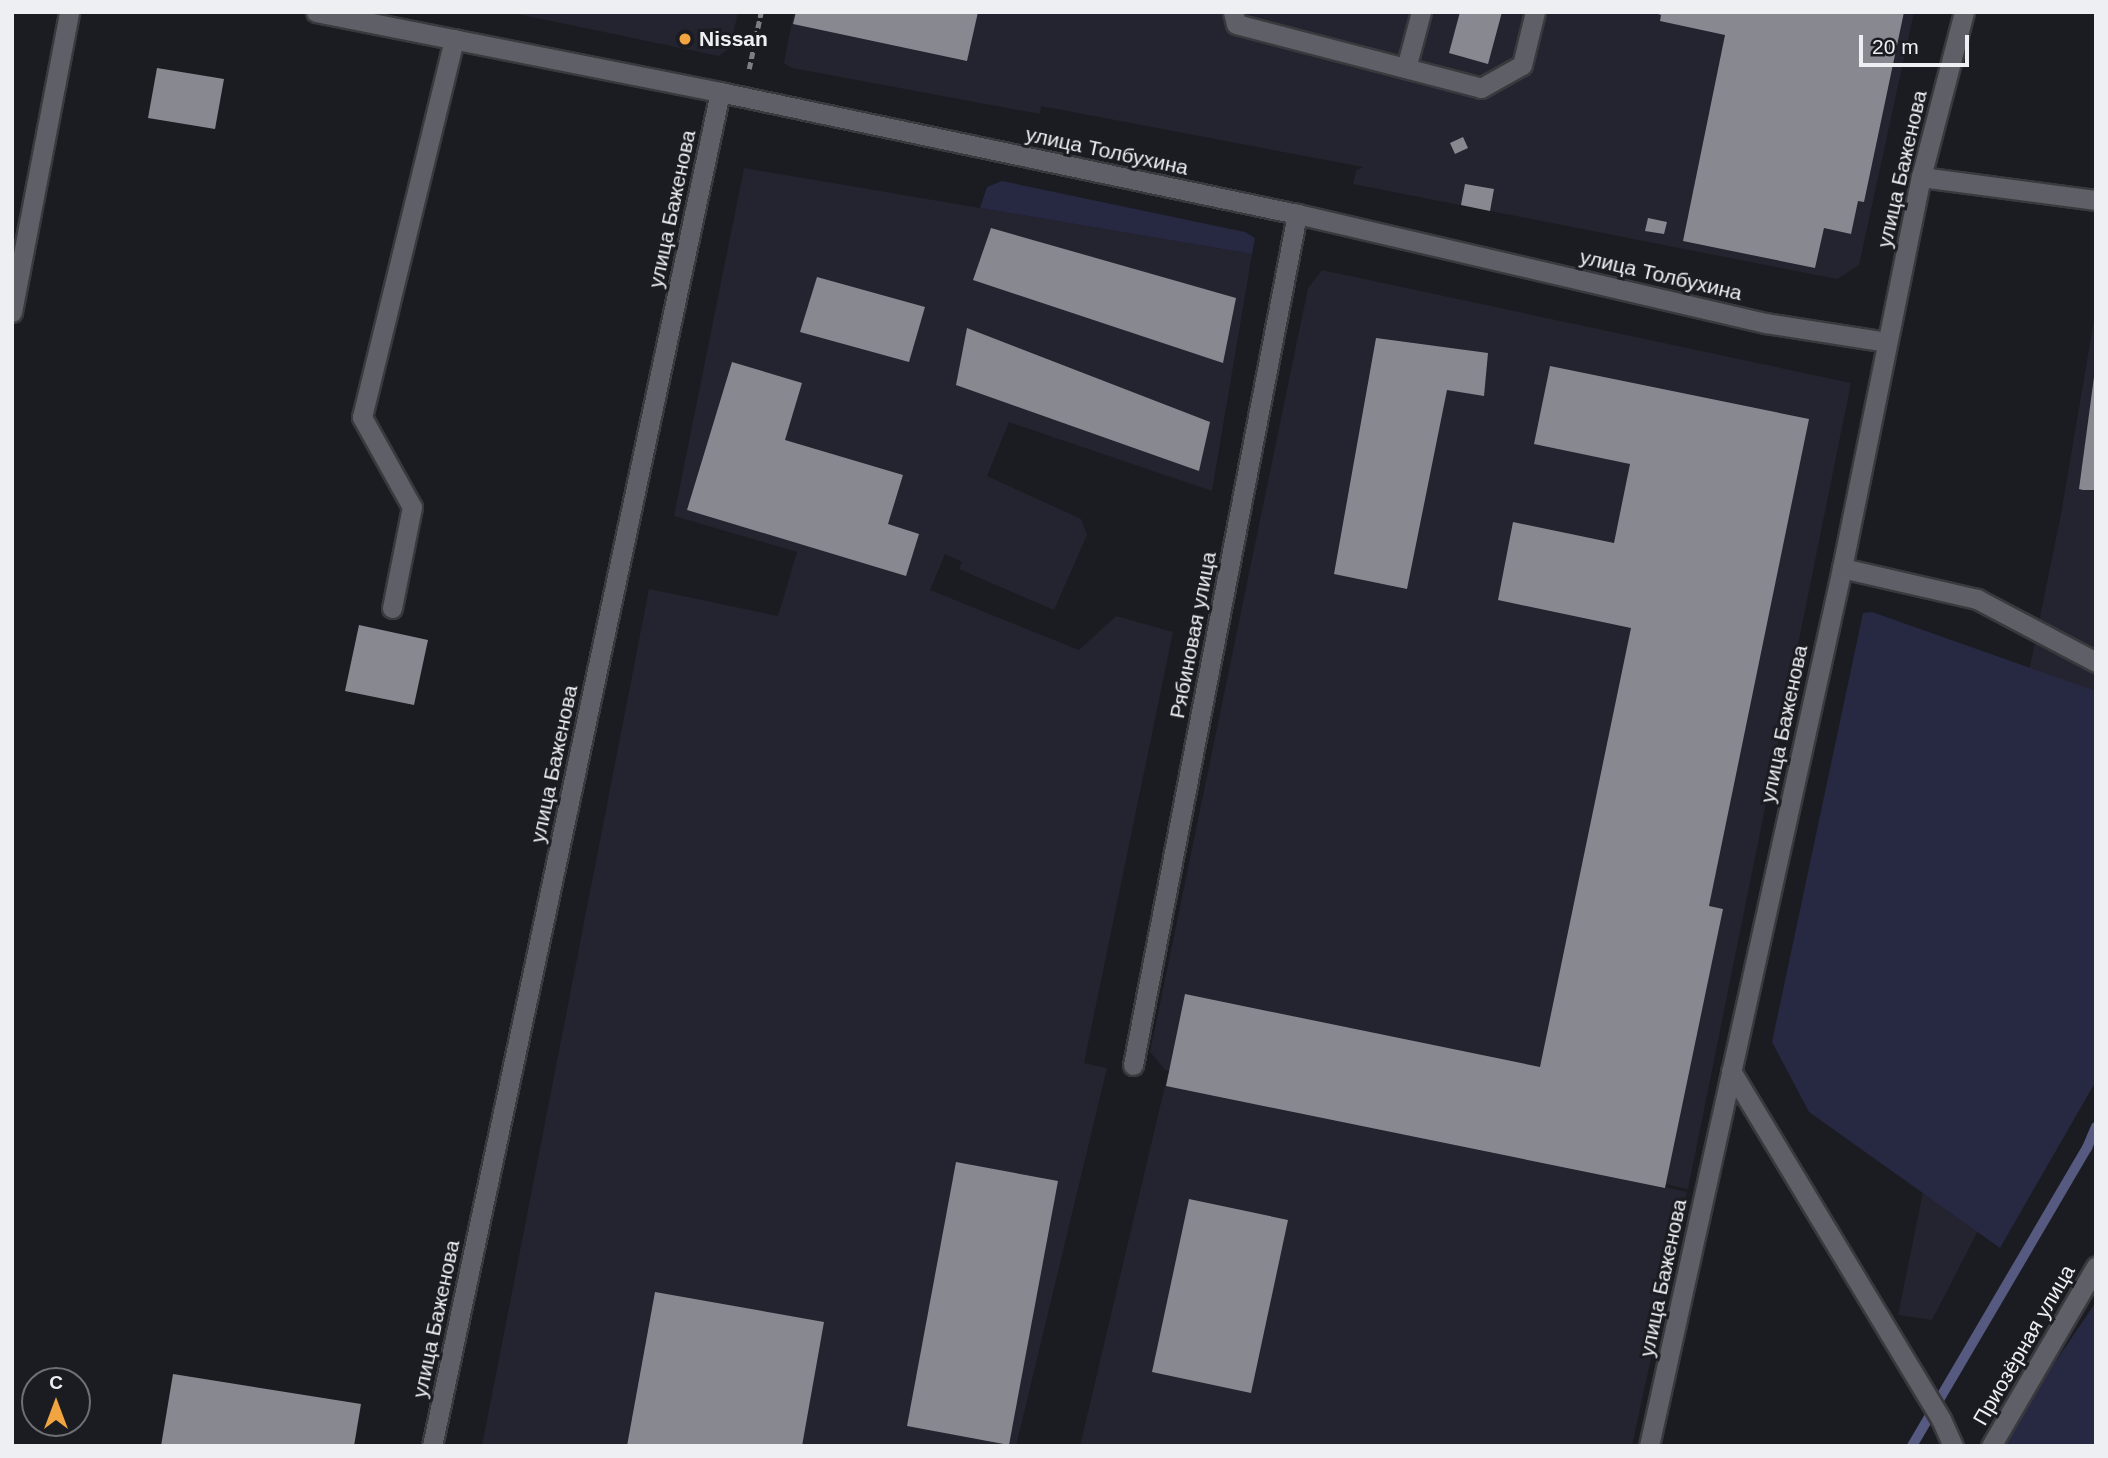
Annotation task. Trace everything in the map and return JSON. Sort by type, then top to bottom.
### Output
[{"type":"street","points":[[12,312],[69,12]]},
{"type":"street","name":"улица Толбухина","points":[[316,12],[720,92],[1297,214],[1766,323],[1887,342]]},
{"type":"street","points":[[1233,12],[1236,24],[1481,88],[1522,65],[1535,12]]},
{"type":"street","points":[[1406,68],[1421,12]]},
{"type":"street","name":"улица Баженова","points":[[1649,1446],[1842,568],[1921,177],[1964,12]]},
{"type":"street","points":[[393,608],[412,507],[362,417],[454,39]]},
{"type":"street","name":"улица Баженова","points":[[432,1446],[720,92]]},
{"type":"street","points":[[1921,177],[2096,200]]},
{"type":"street","name":"Рябиновая улица","points":[[1133,1065],[1297,214]]},
{"type":"street","points":[[1842,568],[1977,599],[2096,662]]},
{"type":"street","points":[[1731,1071],[1941,1419],[1952,1446]]},
{"type":"street","name":"Приозёрная улица","points":[[1991,1446],[2096,1266]]},
{"type":"path","points":[[742,97],[761,12]]},
{"type":"shaded area","name":"Nissan","points":[[508,12],[738,12],[730,48],[719,56]]},
{"type":"shaded area","points":[[794,12],[1914,12],[1859,265],[1837,279],[1353,184],[1356,171],[1363,167],[1041,106],[1040,114],[792,68],[784,63]]},
{"type":"shaded area","points":[[744,168],[1252,254],[1212,491],[1009,422],[987,476],[1081,519],[1087,535],[1054,610],[959,569],[962,562],[945,554],[930,590],[1079,650],[1116,616],[1173,632],[1084,1063],[1107,1068],[1016,1446],[482,1446],[649,589],[778,616],[797,552],[674,516]]},
{"type":"shaded area","points":[[1002,181],[1245,232],[1255,238],[1252,254],[980,208],[987,187]]},
{"type":"shaded area","points":[[1322,270],[1851,383],[1688,1189],[1165,1070],[1150,1052],[1308,288]]},
{"type":"shaded area","points":[[2096,308],[2096,1015],[2074,1044],[1932,1320],[1898,1315],[2061,514]]},
{"type":"shaded area","points":[[1872,612],[2096,691],[2096,1081],[2000,1248],[1809,1112],[1772,1042],[1863,613]]},
{"type":"shaded area","points":[[1168,1073],[1687,1192],[1632,1446],[1080,1446]]},
{"type":"shaded area","points":[[2096,1302],[2096,1446],[1998,1446]]},
{"type":"building","points":[[796,12],[978,12],[967,61],[793,24]]},
{"type":"building","points":[[1460,12],[1502,12],[1488,64],[1449,53]]},
{"type":"building","points":[[1652,12],[1904,12],[1864,202],[1858,201],[1851,234],[1824,228],[1815,268],[1683,241],[1725,35],[1660,21],[1661,15]]},
{"type":"building","points":[[157,68],[224,79],[215,129],[148,118]]},
{"type":"building","points":[[1463,137],[1468,148],[1455,154],[1450,143]]},
{"type":"building","points":[[1465,184],[1494,189],[1490,211],[1461,205]]},
{"type":"building","points":[[1648,218],[1667,222],[1664,234],[1645,231]]},
{"type":"building","points":[[991,228],[1236,298],[1223,363],[973,280]]},
{"type":"building","points":[[817,277],[925,307],[909,362],[800,332]]},
{"type":"building","points":[[967,328],[1210,422],[1199,471],[956,385]]},
{"type":"building","points":[[1376,338],[1488,353],[1484,396],[1447,390],[1407,589],[1334,574]]},
{"type":"building","points":[[732,362],[802,383],[785,440],[903,475],[888,524],[919,534],[906,576],[687,510]]},
{"type":"building","points":[[1550,366],[1809,419],[1709,906],[1723,909],[1665,1188],[1166,1086],[1185,994],[1540,1067],[1631,628],[1498,600],[1513,522],[1614,543],[1630,464],[1534,444]]},
{"type":"building","points":[[2094,377],[2096,490],[2083,490],[2079,489]]},
{"type":"building","points":[[359,625],[428,640],[414,705],[345,691]]},
{"type":"building","points":[[956,1162],[1058,1181],[1009,1445],[907,1426]]},
{"type":"building","points":[[1189,1199],[1288,1220],[1251,1393],[1152,1372]]},
{"type":"building","points":[[655,1292],[824,1322],[802,1446],[627,1446]]},
{"type":"building","points":[[173,1374],[361,1404],[354,1446],[161,1446]]},
{"type":"waterway","points":[[1912,1446],[2087,1148],[2096,1127]]},
{"type":"place","name":"Nissan","points":[[685,39]]}]
